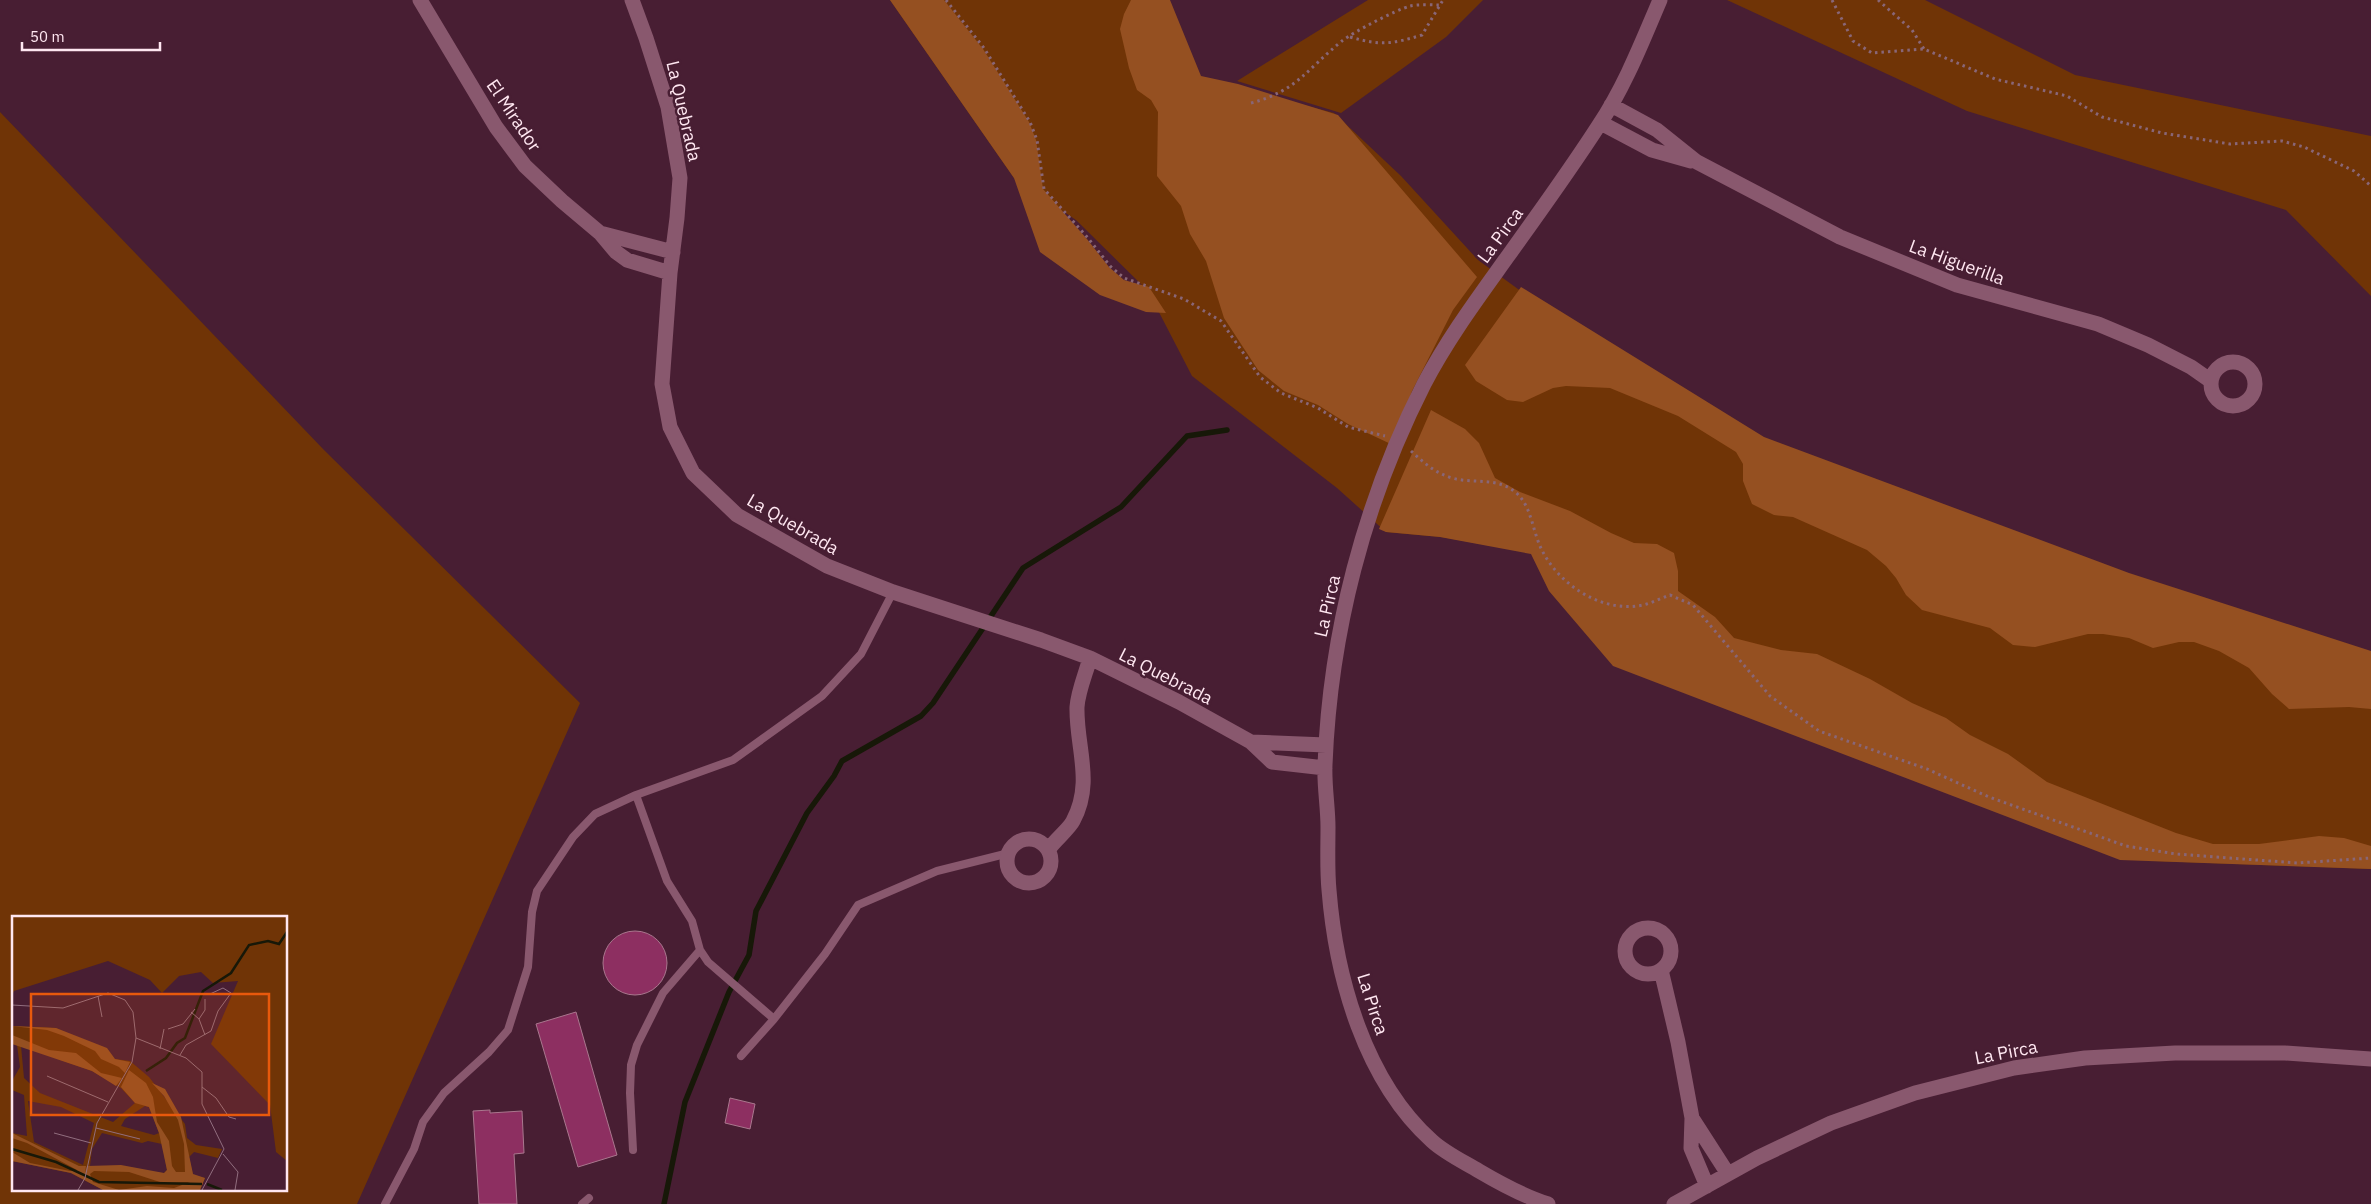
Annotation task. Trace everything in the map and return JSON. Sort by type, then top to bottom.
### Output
[{"type":"street","name":"El Mirador","points":[[420,0],[496,127],[525,166],[600,233],[616,252],[627,260],[670,274]]},
{"type":"street","name":"La Quebrada","points":[[632,0],[668,107],[680,178],[670,274],[662,384],[670,427],[693,473],[737,515],[827,566],[893,592],[1041,640],[1090,658],[1179,702],[1251,742],[1272,762],[1325,768]]},
{"type":"street","name":"La Pirca","points":[[1548,1204],[1507,1188],[1434,1144],[1411,1119],[1378,1073],[1357,1025],[1339,958],[1329,890],[1325,768],[1331,680],[1341,618],[1367,525],[1399,439],[1425,384],[1455,331],[1601,123],[1624,80],[1660,0]]},
{"type":"street","name":"La Higuerilla","points":[[1611,105],[1657,130],[1697,162],[1840,237],[1957,285],[2098,324],[2148,345],[2191,367],[2211,381]]},
{"type":"street","name":"La Higuerilla","points":[[1601,123],[1652,150],[1697,162]]},
{"type":"street","name":"El Mirador","points":[[600,233],[673,252]]},
{"type":"street","points":[[1048,850],[1058,836],[1073,822],[1081,798],[1085,773],[1078,737],[1077,704],[1090,658]]},
{"type":"street","name":"La Quebrada","points":[[1251,742],[1326,745]]},
{"type":"street","points":[[1027,839],[1041,842],[1051,857],[1050,868],[1037,881],[1029,882],[1018,879],[1008,868],[1009,853],[1019,841],[1027,839]]},
{"type":"street","points":[[1661,970],[1678,1042],[1692,1118],[1690,1148],[1707,1186]]},
{"type":"street","name":"La Pirca","points":[[1674,1204],[1794,1139],[1869,1108],[1915,1093],[2014,1068],[2085,1058],[2193,1053],[2285,1053],[2371,1059]]},
{"type":"street","points":[[1692,1118],[1728,1174]]},
{"type":"lane","points":[[385,1204],[414,1148],[423,1122],[444,1093],[488,1052],[508,1030],[528,967],[532,912],[537,891],[573,837],[595,814],[636,795],[733,760],[822,696],[861,654],[893,592]]},
{"type":"lane","points":[[636,795],[668,881],[692,921],[700,950],[708,962],[774,1019]]},
{"type":"lane","points":[[741,1056],[774,1019],[825,954],[858,905],[937,870],[1009,853]]},
{"type":"lane","points":[[633,1150],[630,1093],[631,1065],[636,1045],[663,993],[700,950]]},
{"type":"lane","points":[[582,1204],[589,1198]]},
{"type":"path","points":[[946,0],[984,48],[1030,122],[1037,140],[1044,189],[1088,238],[1110,266],[1124,278],[1184,299],[1221,321],[1260,377],[1281,393],[1318,408],[1348,427],[1399,439],[1428,467],[1452,478],[1491,481],[1514,491],[1526,508],[1539,544],[1550,566],[1566,581],[1586,594],[1603,603],[1622,606],[1638,606],[1670,595],[1693,605],[1770,696],[1819,731],[1927,769],[1989,797],[2126,846],[2176,854],[2297,863],[2371,858]]},
{"type":"path","points":[[1350,36],[1373,44],[1396,43],[1422,35],[1443,0]]},
{"type":"path","points":[[1832,0],[1853,41],[1872,53],[1924,49],[1995,79],[2067,96],[2102,117],[2162,133],[2230,144],[2282,140],[2304,147],[2354,171],[2371,186]]},
{"type":"path","points":[[1878,0],[1912,30],[1924,49]]},
{"type":"path","points":[[1251,103],[1271,98],[1294,85],[1350,36],[1410,6],[1440,5]]},
{"type":"shaded area","points":[[890,0],[1167,0],[1199,77],[1334,113],[1401,176],[1478,260],[1518,289],[1762,437],[2218,607],[2371,655],[2371,869],[2155,861],[1532,553],[1441,537],[1386,532],[1337,488],[1192,376],[1148,291],[1076,220],[1014,178]]},
{"type":"shaded area","points":[[890,0],[944,0],[983,49],[1029,122],[1036,140],[1043,189],[1109,267],[1124,280],[1149,287],[1166,313],[1146,312],[1100,295],[1040,252],[1014,178]]},
{"type":"shaded area","points":[[1131,0],[1170,0],[1201,76],[1238,84],[1338,115],[1477,277],[1453,310],[1412,391],[1393,445],[1348,424],[1318,405],[1284,391],[1258,370],[1224,318],[1206,261],[1190,234],[1181,206],[1157,176],[1158,112],[1151,100],[1137,90],[1129,68],[1120,29],[1124,14]]},
{"type":"shaded area","points":[[1368,0],[1483,0],[1446,37],[1341,113],[1237,81]]},
{"type":"shaded area","points":[[1727,0],[1925,0],[2075,75],[2371,136],[2371,296],[2286,210],[1967,111]]},
{"type":"shaded area","points":[[0,112],[324,450],[580,703],[357,1204],[0,1204]]},
{"type":"shaded area","points":[[1521,287],[1764,437],[2129,573],[2371,651],[2371,709],[2349,707],[2289,709],[2272,694],[2249,668],[2219,651],[2194,642],[2179,642],[2153,648],[2129,638],[2088,634],[2035,647],[2013,645],[1990,628],[1922,610],[1906,595],[1886,566],[1867,550],[1793,517],[1774,515],[1752,504],[1743,481],[1743,464],[1736,452],[1678,416],[1610,388],[1566,386],[1553,388],[1523,402],[1507,400],[1476,381],[1465,365]]},
{"type":"shaded area","points":[[1431,410],[1465,429],[1479,443],[1495,478],[1520,492],[1570,511],[1634,543],[1657,544],[1674,553],[1678,571],[1678,591],[1715,617],[1734,638],[1781,650],[1817,654],[1870,679],[1912,703],[1946,718],[1970,735],[2008,754],[2047,782],[2176,833],[2213,844],[2259,844],[2319,836],[2344,838],[2371,846],[2371,869],[2120,860],[1613,666],[1549,591],[1531,554],[1440,537],[1386,532],[1379,529]]},
{"type":"building","points":[[635,931],[653,937],[661,945],[667,963],[661,981],[653,989],[635,995],[617,989],[609,981],[603,963],[609,945],[617,937]]},
{"type":"building","points":[[576,1012],[617,1155],[578,1167],[536,1024]]},
{"type":"building","points":[[730,1098],[755,1104],[750,1129],[725,1123]]},
{"type":"building","points":[[490,1110],[490,1113],[522,1111],[524,1153],[514,1154],[517,1204],[479,1204],[473,1111]]},
{"type":"waterway","points":[[664,1204],[685,1102],[729,992],[749,955],[756,911],[807,813],[834,776],[842,761],[921,716],[933,703],[1023,568],[1121,507],[1187,436],[1227,430]]}]
